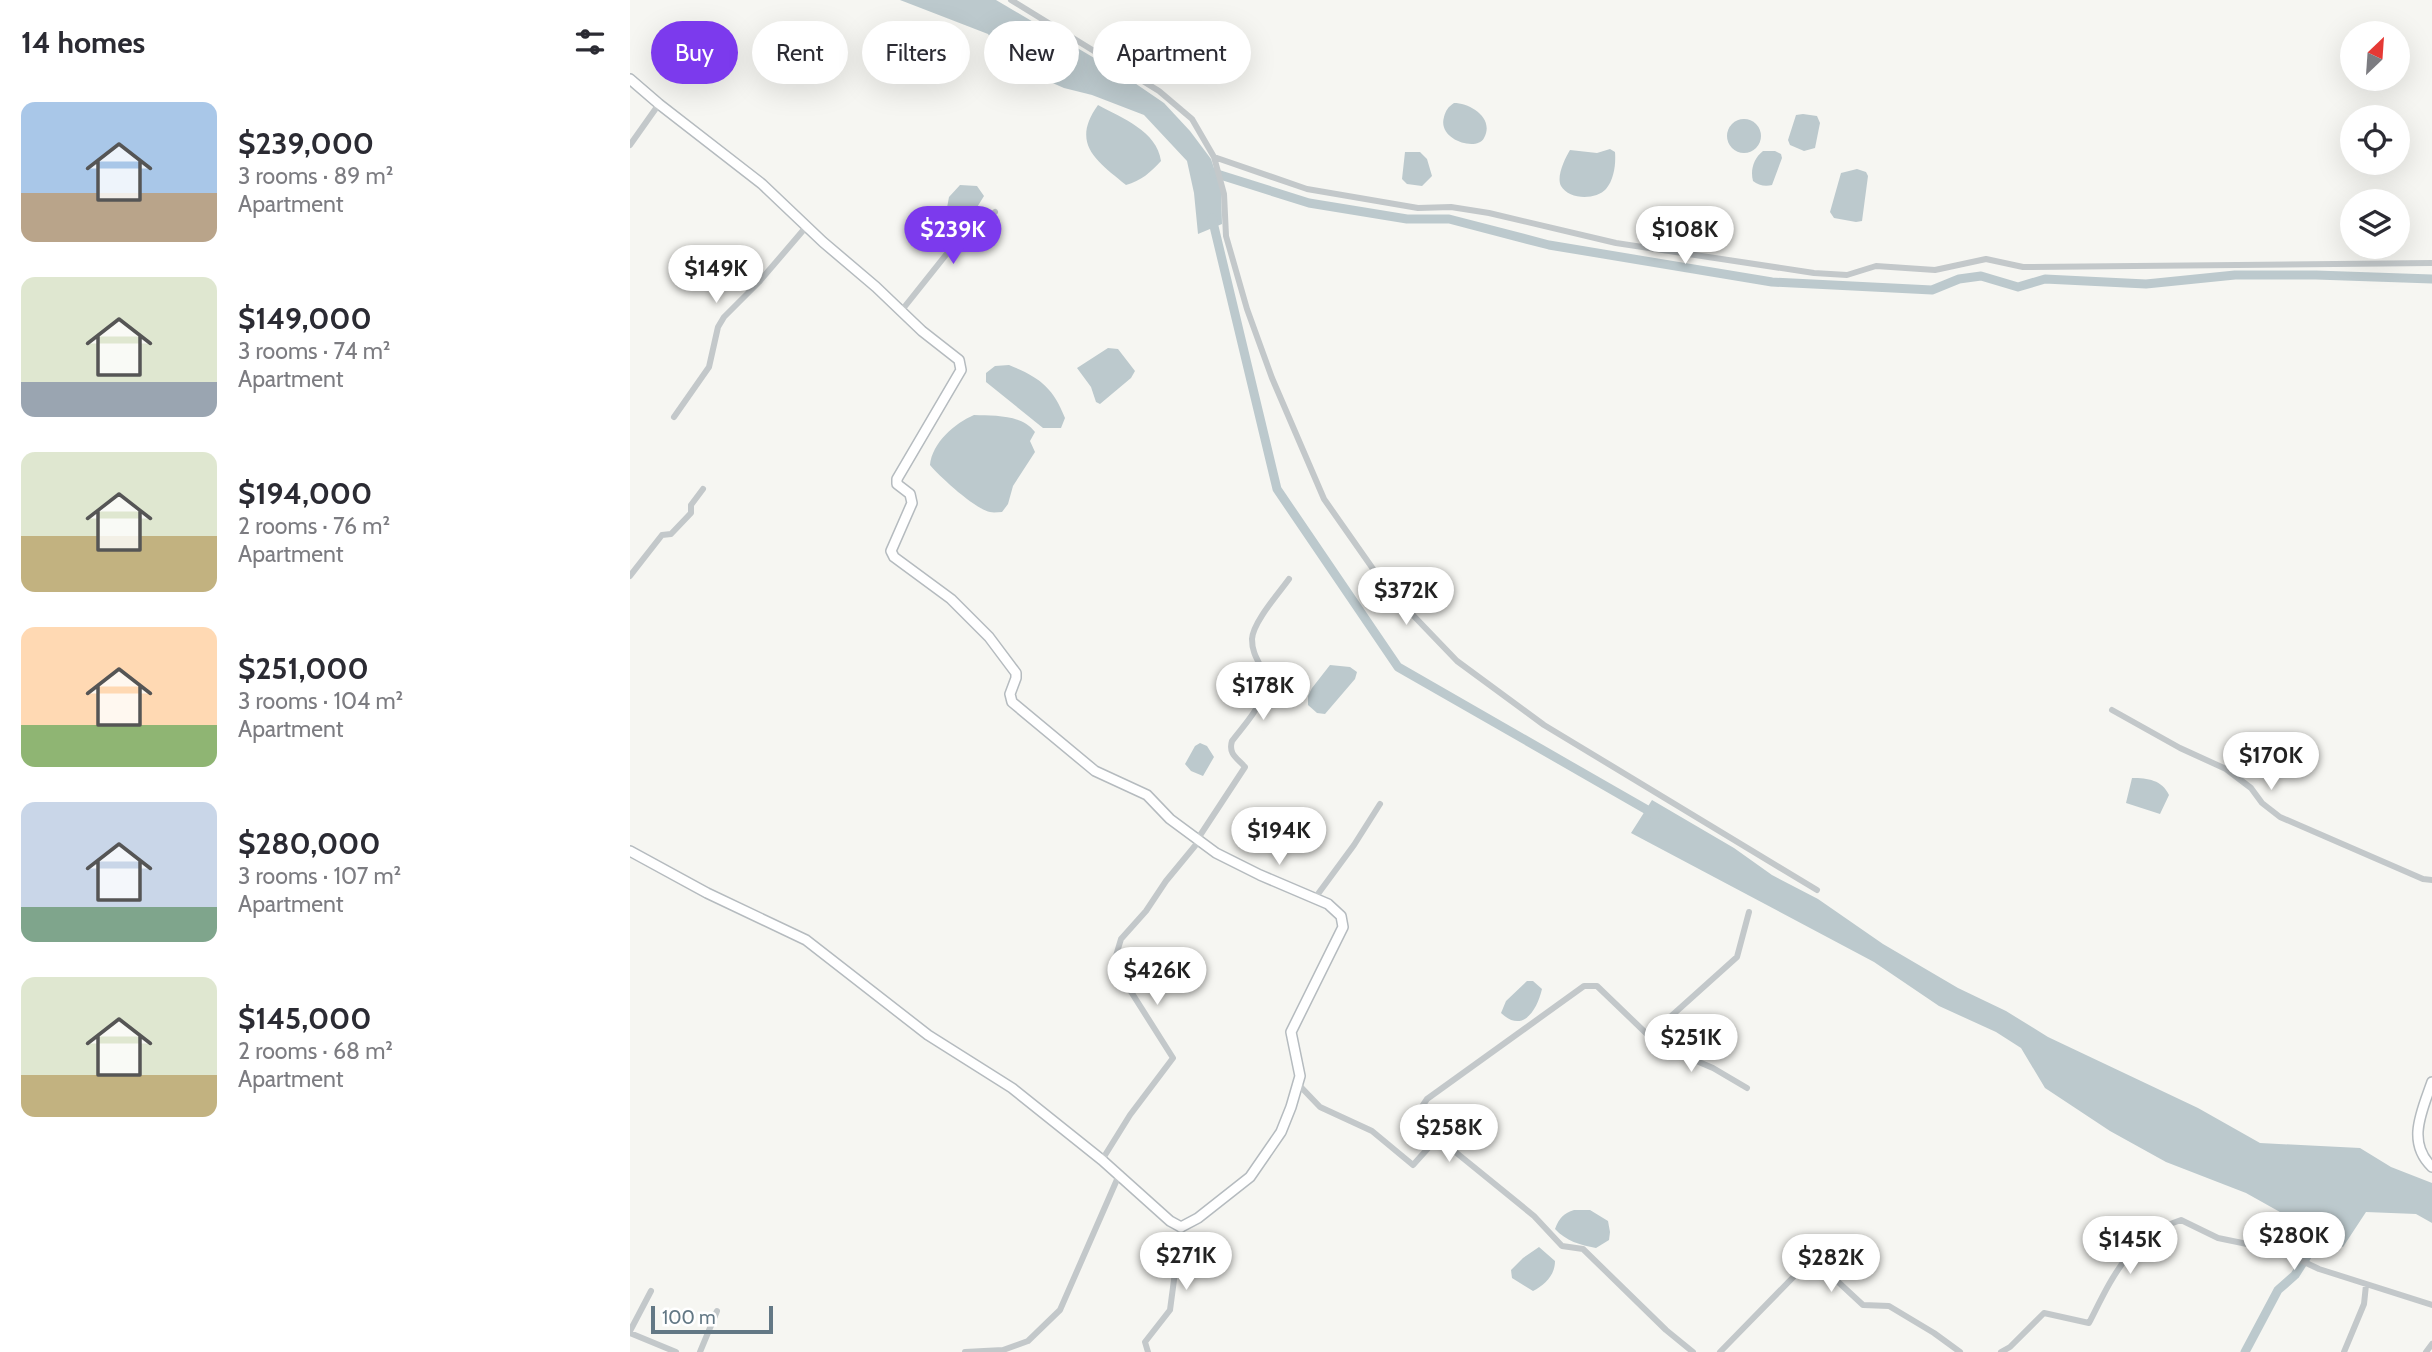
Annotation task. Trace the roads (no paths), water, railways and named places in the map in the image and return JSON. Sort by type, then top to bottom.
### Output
[{"type":"street","points":[[1012,0],[1158,91],[1192,119],[1218,166],[1226,236],[1247,309],[1272,379],[1324,499],[1385,586],[1457,661],[1544,725],[1817,890]]},
{"type":"street","points":[[630,79],[754,177],[922,331],[959,360],[961,370],[897,479],[897,484],[910,494],[912,503],[891,551],[894,557],[951,599],[989,638],[1016,673],[1017,678],[1010,694],[1013,702],[1095,771],[1147,795],[1170,819],[1216,853],[1328,904],[1341,916],[1343,927],[1291,1032],[1300,1076],[1281,1132],[1250,1177],[1198,1218],[1181,1227]]},
{"type":"street","points":[[630,145],[659,104]]},
{"type":"street","points":[[1214,157],[1307,189],[1418,208],[1451,207],[1476,211],[1616,243],[1814,273],[1847,275],[1876,266],[1935,270],[1986,259],[2023,267],[2432,262]]},
{"type":"street","points":[[902,310],[953,246],[995,212]]},
{"type":"street","points":[[674,417],[709,366],[718,327],[724,317],[759,282],[806,227]]},
{"type":"street","points":[[630,576],[662,535],[671,534],[691,513],[691,505],[702,489]]},
{"type":"street","points":[[1102,1160],[1130,1115],[1173,1058],[1123,979],[1115,959],[1121,939],[1146,911],[1198,840],[1245,767],[1232,755],[1230,748],[1232,741],[1263,697],[1264,677],[1255,658],[1252,637],[1263,615],[1289,579]]},
{"type":"street","points":[[2112,710],[2179,748],[2226,769],[2251,788],[2262,803],[2280,817],[2423,880],[2432,880]]},
{"type":"street","points":[[1315,898],[1380,804]]},
{"type":"street","points":[[630,851],[706,893],[806,940],[928,1035],[1012,1088],[1102,1160],[1170,1221],[1181,1227]]},
{"type":"street","points":[[1648,1036],[1737,957],[1749,912]]},
{"type":"street","points":[[1693,1352],[1583,1249],[1562,1246],[1534,1216],[1448,1146],[1433,1123],[1419,1111],[1427,1099],[1584,986],[1597,986],[1648,1036],[1747,1088]]},
{"type":"street","points":[[2432,1082],[2420,1116],[2417,1142],[2424,1159],[2432,1167]]},
{"type":"street","points":[[1297,1084],[1320,1107],[1372,1131],[1413,1165],[1440,1135]]},
{"type":"street","points":[[965,1352],[1003,1350],[1028,1341],[1060,1310],[1119,1175]]},
{"type":"street","points":[[2001,1352],[2010,1347],[2043,1313],[2089,1323],[2115,1273],[2140,1242],[2162,1226],[2180,1220],[2218,1238],[2281,1251],[2319,1269],[2432,1305]]},
{"type":"street","points":[[1148,1352],[1145,1342],[1170,1310],[1181,1227]]},
{"type":"street","points":[[1720,1352],[1807,1263],[1821,1266],[1863,1305],[1889,1306],[1960,1352]]},
{"type":"street","points":[[2344,1352],[2364,1304],[2366,1285]]},
{"type":"street","points":[[651,1291],[630,1332],[676,1352]]},
{"type":"street","points":[[700,1352],[717,1311]]},
{"type":"street","points":[[2426,1352],[2432,1344]]},
{"type":"waterway","points":[[1214,173],[1309,203],[1407,219],[1449,219],[1549,245],[1772,282],[1932,290],[1959,279],[1981,276],[2018,287],[2045,279],[2146,284],[2235,275],[2432,279]]},
{"type":"waterway","points":[[1212,218],[1277,489],[1398,667],[1656,815]]},
{"type":"waterway","points":[[2245,1352],[2278,1290],[2295,1275],[2327,1225]]}]
